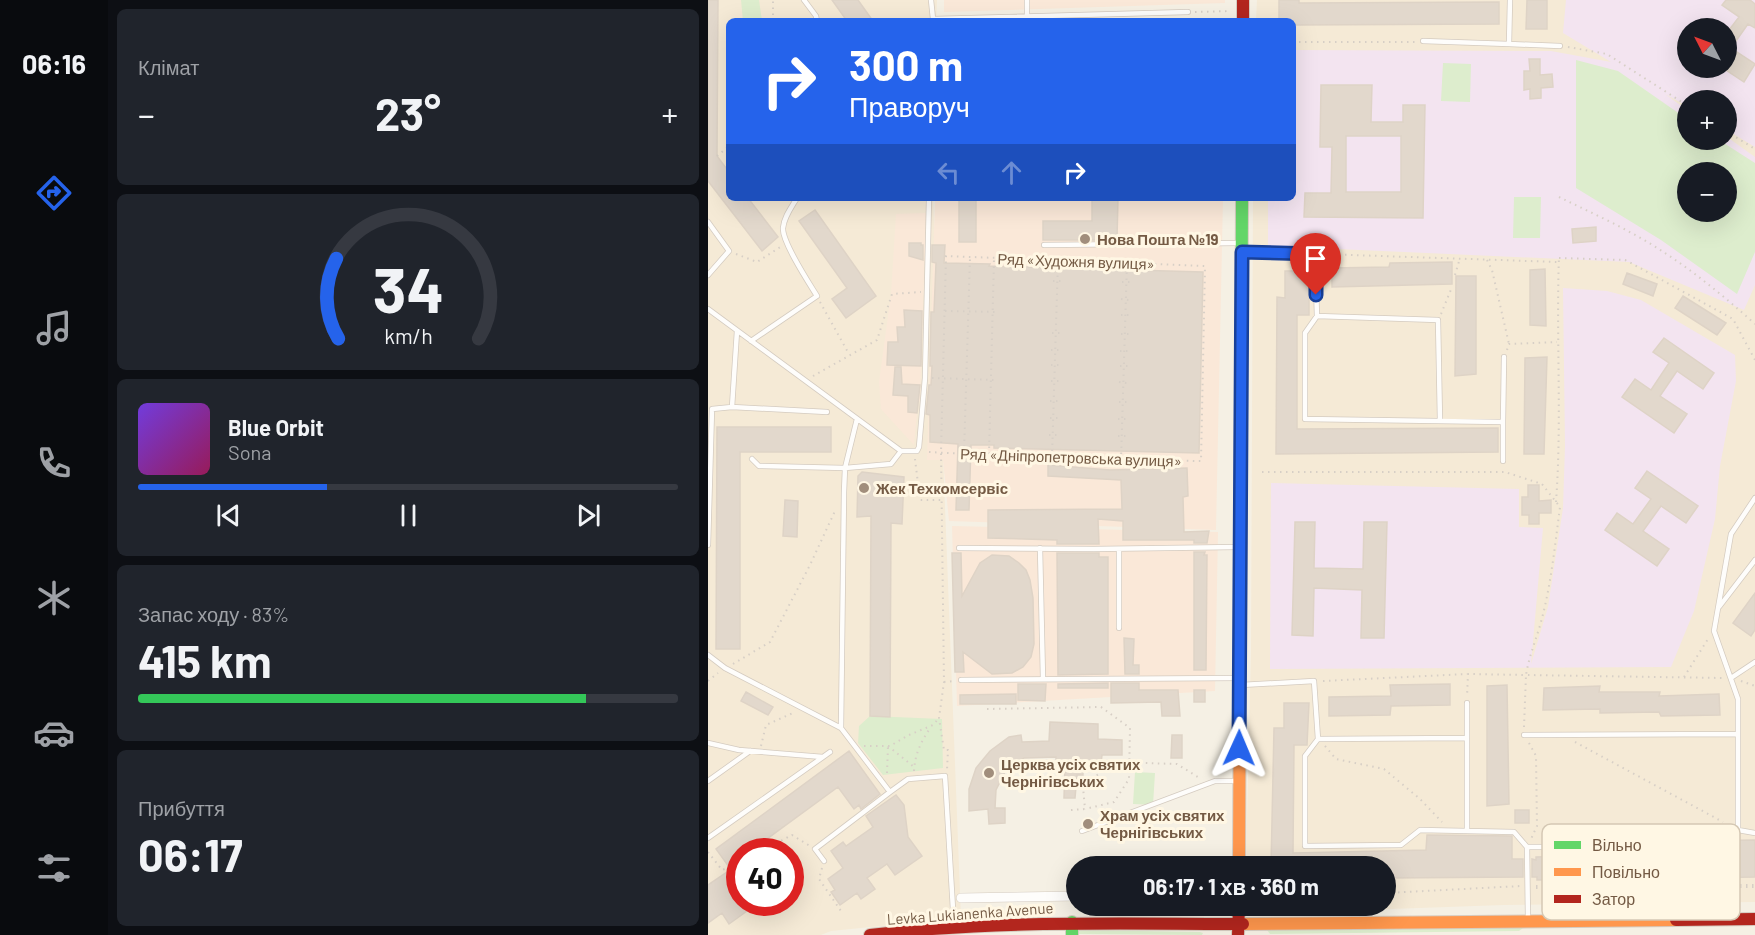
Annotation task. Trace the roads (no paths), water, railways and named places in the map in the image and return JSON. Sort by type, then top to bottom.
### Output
[{"type":"main road","points":[[1239,856],[1242,201]]},
{"type":"main road","name":"Levka Lukianenka Avenue","points":[[1740,919],[1755,919]]},
{"type":"main road","name":"Levka Lukianenka Avenue","points":[[870,935],[954,926],[1072,922],[1239,929],[1542,920]]},
{"type":"main road","points":[[1072,922],[1072,935]]},
{"type":"street","points":[[961,898],[1066,892]]},
{"type":"lane","points":[[804,0],[816,18]]},
{"type":"lane","points":[[931,0],[933,18]]},
{"type":"lane","points":[[1027,17],[1028,0]]},
{"type":"lane","points":[[1509,44],[1510,0]]},
{"type":"lane","points":[[996,18],[1188,12]]},
{"type":"lane","points":[[1423,42],[1560,46]]},
{"type":"lane","points":[[751,341],[817,296],[782,231],[785,218],[795,201]]},
{"type":"lane","points":[[708,309],[901,451],[914,452],[919,447],[924,389],[929,201]]},
{"type":"lane","points":[[708,222],[729,251],[708,275]]},
{"type":"lane","points":[[1044,245],[1242,248],[1316,254],[1317,316],[1305,333],[1305,419],[1503,422]]},
{"type":"lane","points":[[1317,316],[1438,320],[1440,421]]},
{"type":"lane","points":[[732,407],[738,332]]},
{"type":"lane","points":[[1503,460],[1504,357]]},
{"type":"lane","points":[[708,541],[710,409],[732,407],[827,412]]},
{"type":"lane","points":[[841,728],[843,492],[857,419]]},
{"type":"lane","points":[[752,459],[759,466],[846,468],[891,464],[901,451]]},
{"type":"lane","points":[[1738,824],[1738,699],[1714,631],[1731,534],[1755,498]]},
{"type":"lane","points":[[959,548],[1241,547]]},
{"type":"lane","points":[[1040,548],[1043,679]]},
{"type":"lane","points":[[1119,549],[1119,628]]},
{"type":"lane","points":[[1717,609],[1755,560]]},
{"type":"lane","points":[[708,656],[725,668],[841,728],[890,792]]},
{"type":"lane","points":[[1731,678],[1755,662]]},
{"type":"lane","points":[[961,680],[1314,681],[1318,739],[1305,756],[1305,846],[1401,845],[1420,830],[1514,832],[1527,847],[1528,920]]},
{"type":"lane","points":[[1467,703],[1467,831]]},
{"type":"lane","points":[[1524,735],[1737,734]]},
{"type":"lane","points":[[1318,739],[1467,738]]},
{"type":"lane","points":[[708,743],[739,750],[823,757]]},
{"type":"lane","points":[[708,781],[750,751]]},
{"type":"lane","points":[[708,838],[830,752]]},
{"type":"lane","points":[[824,861],[815,849],[908,779],[945,776],[954,926]]},
{"type":"lane","points":[[1082,831],[1208,783],[1239,781]]},
{"type":"lane","points":[[1740,830],[1755,833]]},
{"type":"lane","points":[[1527,847],[1542,847]]},
{"type":"place","name":"Нова Пошта №19","points":[[1085,239]]},
{"type":"place","name":"Жек Техкомсервіс","points":[[864,488]]},
{"type":"place","name":"Церква усіх святих Чернігівських","points":[[989,773]]},
{"type":"place","name":"Храм усіх святих Чернігівських","points":[[1088,824]]}]
